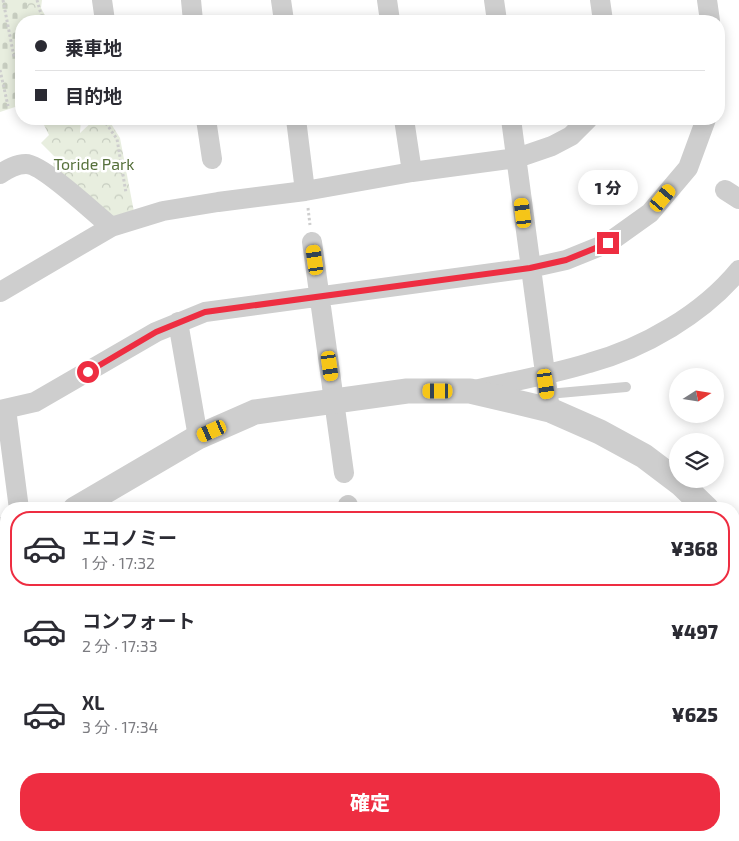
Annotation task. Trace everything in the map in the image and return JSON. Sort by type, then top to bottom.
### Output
[{"type":"street","points":[[102,0],[104,15]]},
{"type":"street","points":[[191,0],[193,15]]},
{"type":"street","points":[[281,0],[283,15]]},
{"type":"street","points":[[387,0],[389,15]]},
{"type":"street","points":[[494,0],[496,15]]},
{"type":"street","points":[[600,0],[602,15]]},
{"type":"street","points":[[707,0],[709,15]]},
{"type":"street","points":[[207,125],[212,159]]},
{"type":"street","points":[[297,125],[305,191]]},
{"type":"street","points":[[405,125],[412,172]]},
{"type":"street","points":[[512,125],[549,402]]},
{"type":"street","points":[[0,292],[111,227],[217,193],[305,191],[412,172],[517,158],[552,146],[571,136],[582,125]]},
{"type":"street","points":[[18,502],[3,409],[41,399],[156,332],[205,312],[530,268],[566,260],[608,243],[650,213],[688,168],[704,125]]},
{"type":"street","points":[[0,174],[12,166],[27,164],[43,171],[111,227]]},
{"type":"street","points":[[312,242],[344,473]]},
{"type":"street","points":[[470,390],[590,363],[642,343],[690,315],[739,270]]},
{"type":"street","points":[[178,322],[198,437]]},
{"type":"street","points":[[87,502],[198,437],[255,412],[407,391],[470,390],[549,402],[644,456],[681,484],[700,502]]},
{"type":"lane","points":[[549,402],[626,387]]},
{"type":"path","points":[[3,0],[14,57]]},
{"type":"path","points":[[37,0],[41,15]]},
{"type":"path","points":[[0,70],[8,106]]},
{"type":"path","points":[[107,125],[117,139],[126,193]]},
{"type":"path","points":[[305,191],[312,242]]},
{"type":"green space","points":[[0,0],[27,0],[27,15],[15,15],[15,107],[0,112]]},
{"type":"green space","points":[[26,0],[42,0],[41,8],[45,15],[25,15]]},
{"type":"green space","name":"Toride Park","points":[[44,125],[81,125],[80,133],[89,125],[112,125],[120,138],[134,212],[111,218],[54,171],[53,159],[55,157],[41,143],[49,135]]},
{"type":"route","points":[[88,372],[156,332],[205,312],[530,268],[566,260],[608,243]]}]
